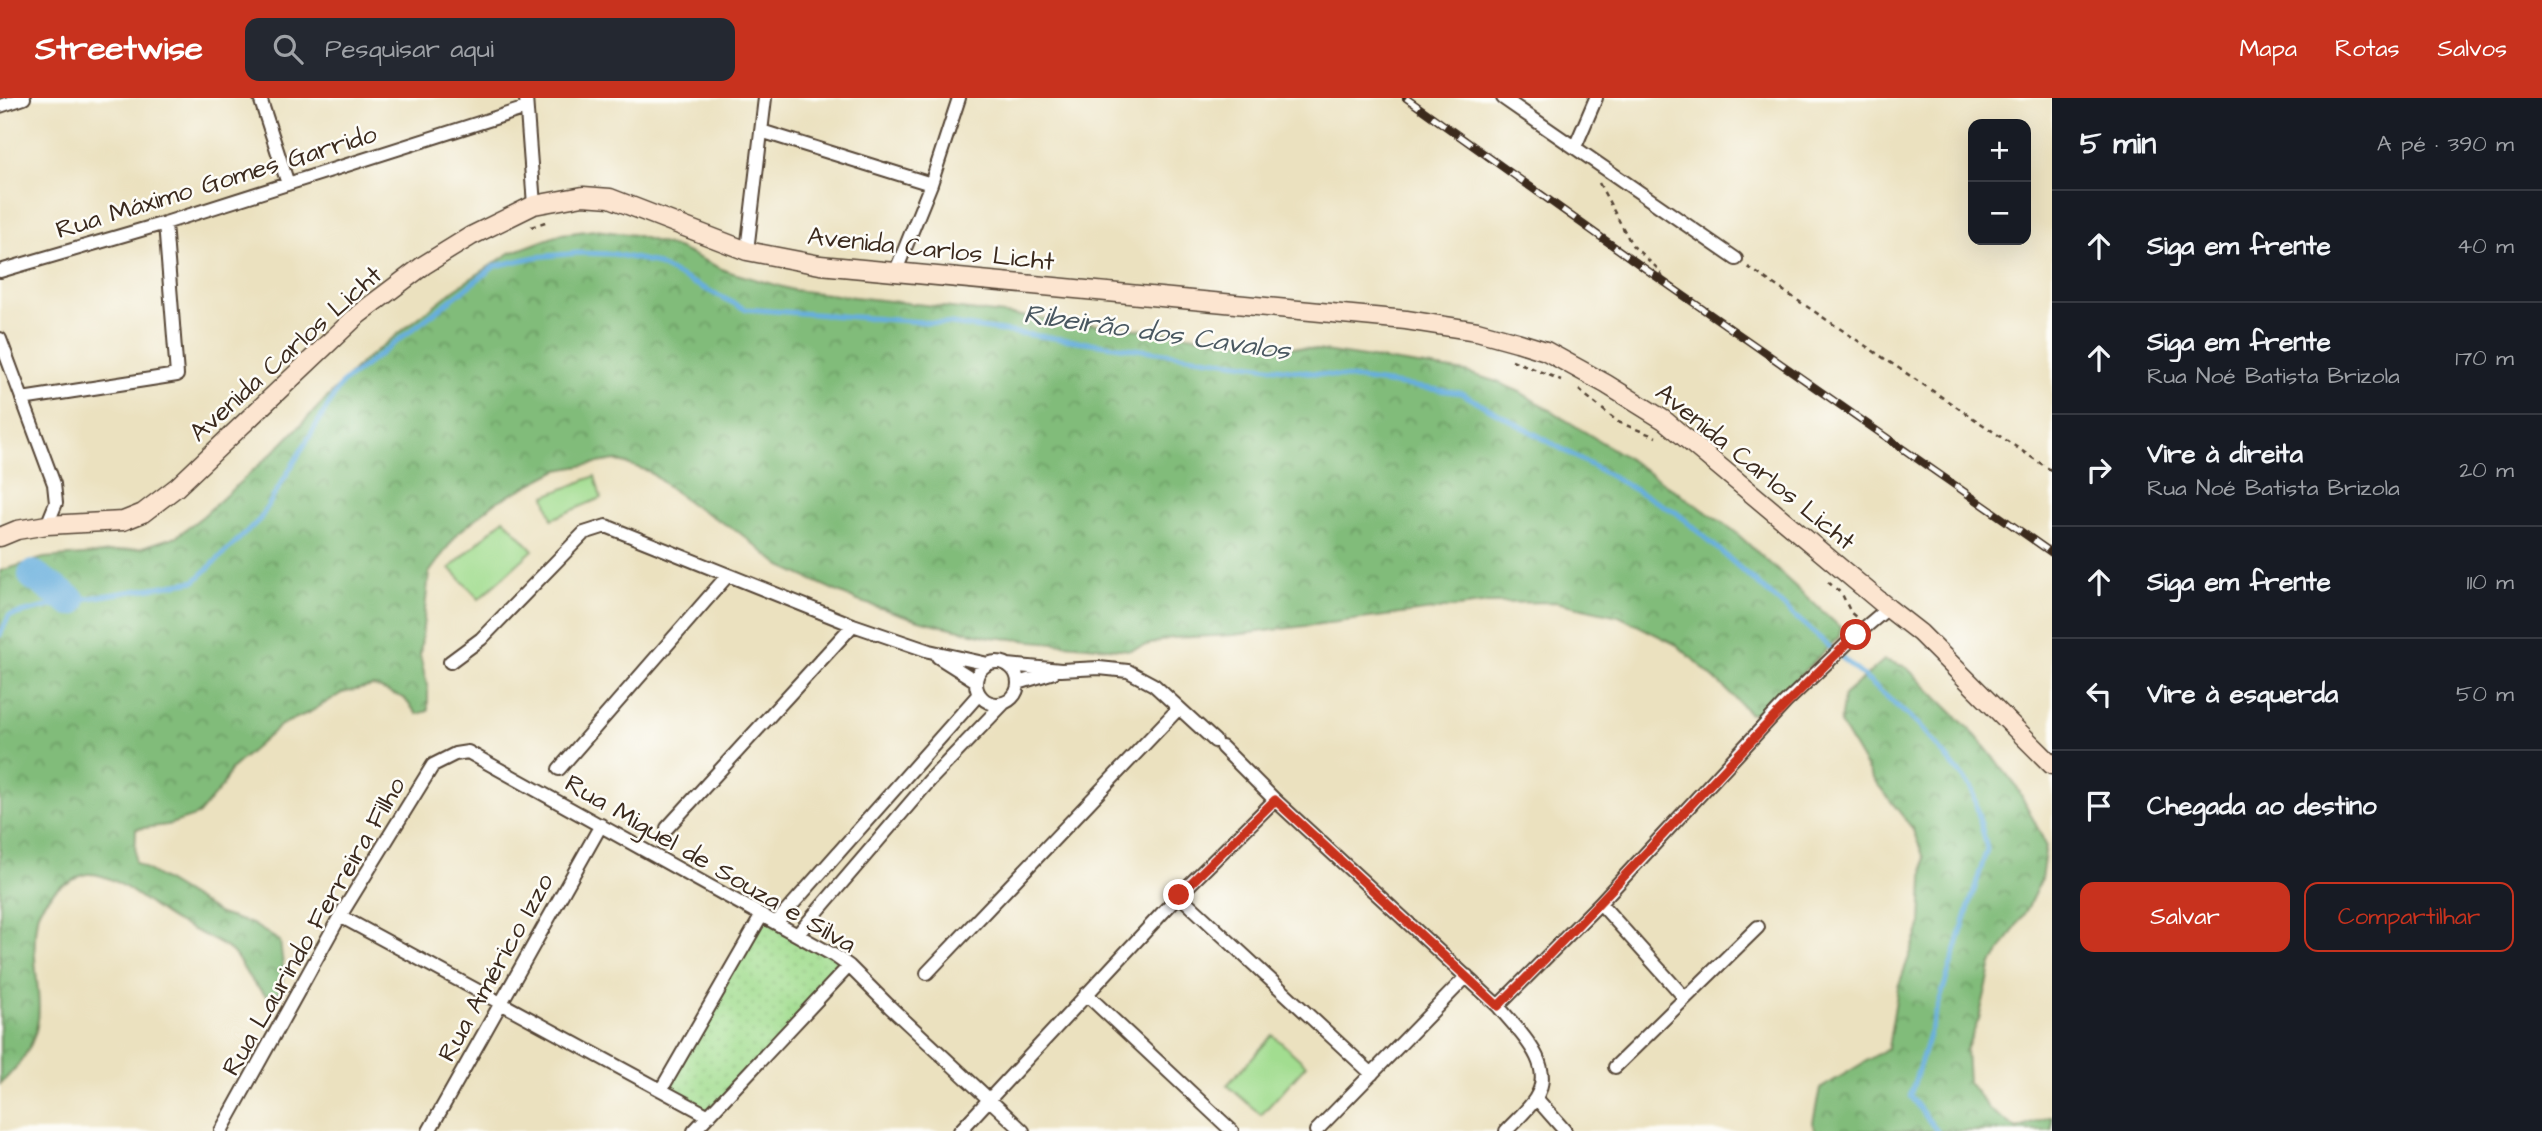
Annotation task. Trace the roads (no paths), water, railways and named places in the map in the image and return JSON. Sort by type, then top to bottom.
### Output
[{"type":"main road","name":"Avenida Carlos Licht","points":[[0,537],[17,530],[47,525],[123,521],[143,513],[177,487],[359,314],[424,265],[471,236],[534,205],[583,197],[610,198],[747,251],[820,265],[1406,320],[1477,331],[1546,351],[1664,420],[1920,633],[2052,765]]},
{"type":"street","points":[[0,106],[24,98]]},
{"type":"street","points":[[260,98],[288,184]]},
{"type":"street","points":[[747,251],[765,98]]},
{"type":"street","points":[[895,273],[931,184],[959,98]]},
{"type":"street","points":[[1503,98],[1736,259]]},
{"type":"street","points":[[1575,147],[1596,98]]},
{"type":"street","points":[[526,103],[534,205]]},
{"type":"street","name":"Rua Máximo Gomes Garrido","points":[[0,271],[288,184],[526,103]]},
{"type":"street","points":[[761,131],[931,184]]},
{"type":"street","points":[[22,399],[177,375],[165,223]]},
{"type":"street","points":[[0,340],[56,493],[56,503],[47,525]]},
{"type":"street","points":[[450,662],[481,639],[584,533],[606,526],[853,625],[929,651],[988,664],[1002,663],[1061,670],[1099,668],[1128,671],[1154,685],[1498,1006],[1542,1064],[1542,1080],[1536,1098],[1506,1131]]},
{"type":"street","points":[[559,769],[728,575]]},
{"type":"street","points":[[1498,1006],[1600,903],[1785,703],[1888,608]]},
{"type":"street","points":[[667,828],[853,625]]},
{"type":"street","points":[[929,651],[976,681]]},
{"type":"street","points":[[988,664],[982,668],[976,681],[979,694],[989,703],[1003,704]]},
{"type":"street","points":[[798,934],[930,780],[1003,704],[1014,696],[1018,683],[1008,665]]},
{"type":"street","points":[[1018,683],[1061,670]]},
{"type":"street","points":[[776,923],[979,694]]},
{"type":"street","points":[[927,973],[1179,708]]},
{"type":"street","name":"Rua Miguel de Souza e Silva","points":[[455,754],[468,752],[798,934],[849,966],[1023,1131]]},
{"type":"street","name":"Rua Laurindo Ferreira Filho","points":[[221,1131],[341,916],[433,765],[455,754]]},
{"type":"street","points":[[960,1131],[1179,895],[1275,800]]},
{"type":"street","name":"Rua Américo Izzo","points":[[429,1131],[601,825]]},
{"type":"street","points":[[1179,895],[1372,1074]]},
{"type":"street","points":[[1600,903],[1685,998]]},
{"type":"street","points":[[661,1090],[762,915]]},
{"type":"street","points":[[341,916],[709,1116]]},
{"type":"street","points":[[1615,1067],[1758,927]]},
{"type":"street","points":[[694,1131],[849,966]]},
{"type":"street","points":[[1316,1131],[1467,976]]},
{"type":"street","points":[[1086,994],[1233,1131]]},
{"type":"street","points":[[1536,1098],[1565,1131]]},
{"type":"waterway","name":"Ribeirão dos Cavalos","points":[[0,635],[9,616],[71,601],[195,581],[260,519],[341,384],[495,266],[535,257],[578,253],[614,254],[652,262],[745,309],[951,324],[1461,393],[1677,513],[1920,726],[1972,788],[1987,849],[1910,1096],[1937,1131]]},
{"type":"waterway","points":[[33,575],[71,601]]},
{"type":"railway","points":[[1406,98],[2052,553]]}]
